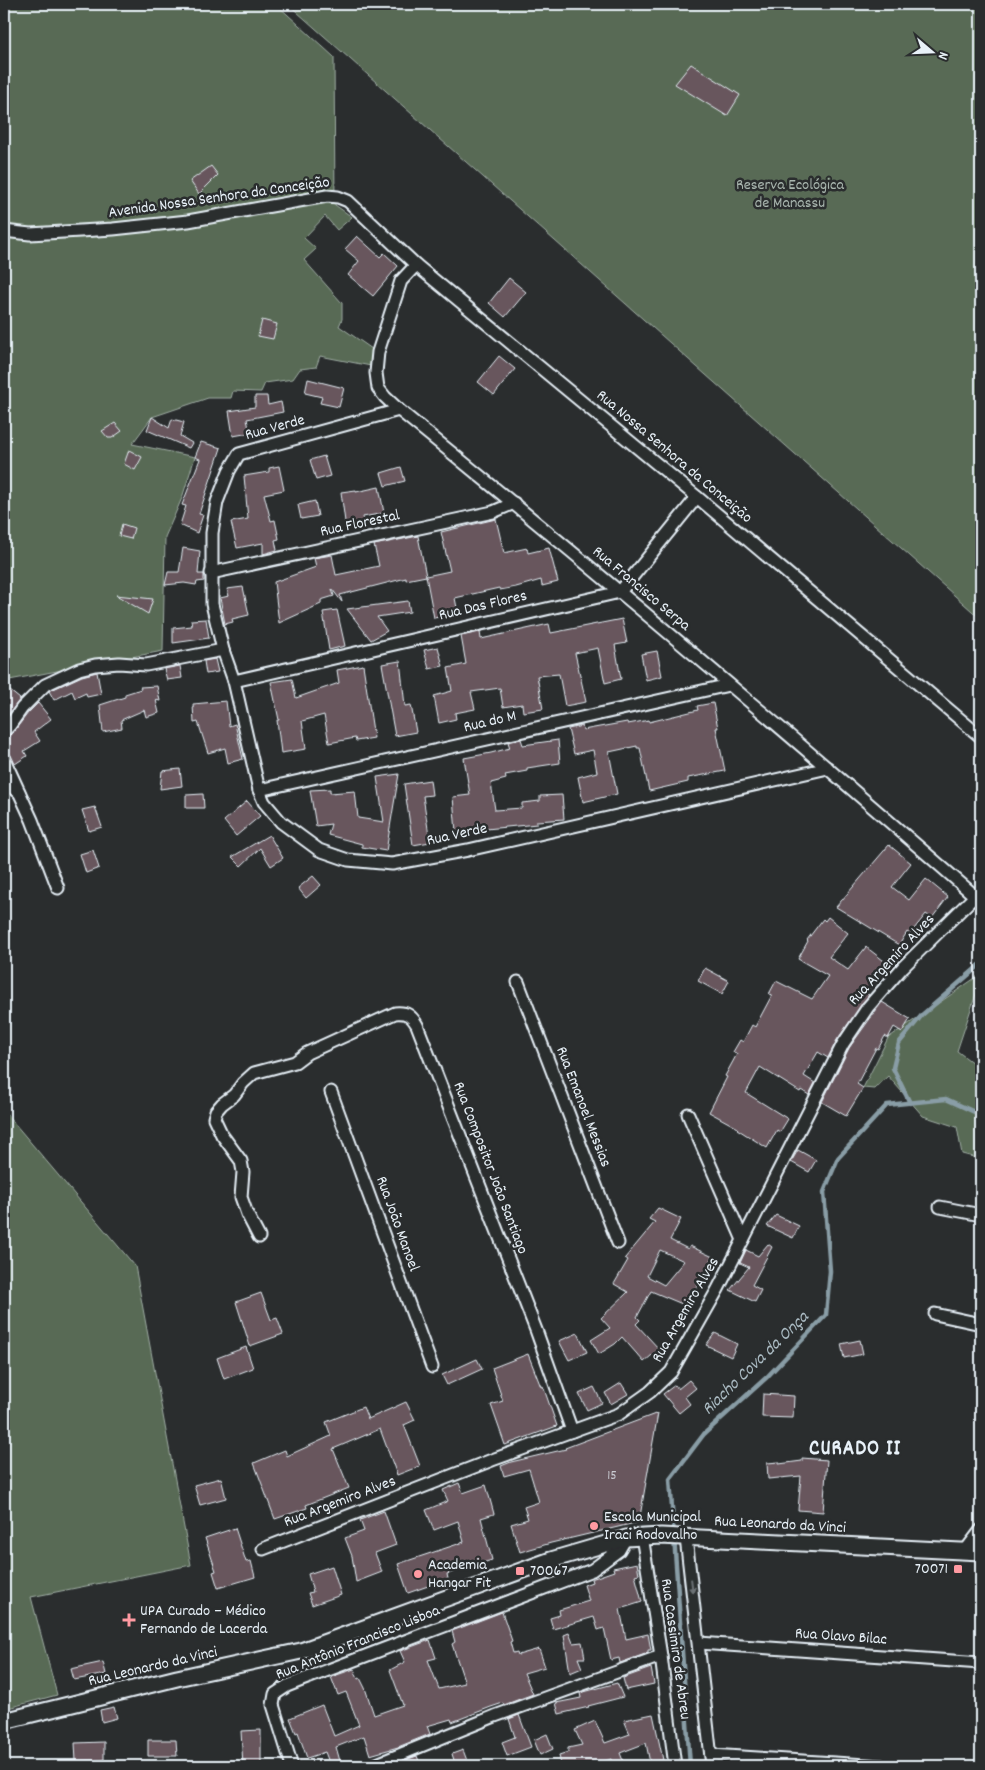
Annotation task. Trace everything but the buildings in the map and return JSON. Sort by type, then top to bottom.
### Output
[{"type":"street","name":"Avenida Nossa Senhora da Conceição","points":[[4,231],[30,234],[113,230],[198,219],[327,196],[338,197],[348,201]]},
{"type":"street","name":"Rua Nossa Senhora da Conceição","points":[[348,201],[416,265],[697,497],[981,737]]},
{"type":"street","name":"Rua Francisco Serpa","points":[[416,265],[401,281],[378,352],[376,366],[378,388],[385,397],[514,503],[828,768],[978,900]]},
{"type":"street","name":"Rua Verde","points":[[399,410],[239,454],[229,471],[217,502],[212,533],[212,604],[223,650],[234,680],[259,790],[264,802],[280,822],[319,850],[348,860],[392,864],[468,850],[828,768]]},
{"type":"street","points":[[620,592],[697,497]]},
{"type":"street","name":"Rua Florestal","points":[[211,573],[493,512],[514,503]]},
{"type":"street","name":"Rua Das Flores","points":[[234,680],[620,592]]},
{"type":"street","points":[[4,731],[22,708],[45,685],[79,669],[118,663],[146,665],[223,650]]},
{"type":"street","name":"Rua do M","points":[[259,790],[729,685]]},
{"type":"street","points":[[4,759],[32,820],[58,888]]},
{"type":"street","points":[[4,783],[19,792]]},
{"type":"street","name":"Rua Argemiro Alves","points":[[263,1549],[572,1430],[619,1414],[650,1392],[671,1372],[718,1289],[843,1044],[868,1006],[903,967],[978,900]]},
{"type":"street","name":"Rua Emanoel Messias","points":[[518,982],[618,1243]]},
{"type":"street","name":"Rua Compositor João Santiago","points":[[260,1237],[247,1214],[241,1197],[243,1172],[241,1161],[222,1135],[214,1118],[216,1111],[254,1073],[296,1062],[318,1049],[395,1013],[404,1012],[411,1015],[536,1330],[572,1430]]},
{"type":"street","name":"Rua João Manoel","points":[[331,1092],[432,1367]]},
{"type":"street","points":[[688,1114],[743,1240]]},
{"type":"street","points":[[940,1207],[981,1216]]},
{"type":"street","points":[[935,1314],[981,1324]]},
{"type":"street","points":[[965,1551],[981,1530]]},
{"type":"street","name":"Rua Cassimiro de Abreu","points":[[642,1536],[661,1656],[674,1766]]},
{"type":"street","name":"Rua Leonardo da Vinci","points":[[4,1721],[177,1678],[301,1651],[551,1560],[626,1538],[661,1536],[981,1552]]},
{"type":"street","name":"Rua Antônio Francisco Lisboa","points":[[292,1766],[273,1705],[275,1694],[287,1686],[302,1680],[592,1570],[618,1550],[626,1538]]},
{"type":"street","name":"Rua Cassimiro de Abreu","points":[[682,1538],[699,1643],[712,1761]]},
{"type":"street","name":"Rua Olavo Bilac","points":[[699,1643],[981,1663]]},
{"type":"street","points":[[372,1766],[495,1716],[661,1656]]},
{"type":"street","points":[[712,1761],[882,1766]]},
{"type":"green space","points":[[4,4],[276,4],[334,57],[335,205],[352,217],[337,230],[325,216],[304,238],[316,249],[304,260],[342,303],[342,319],[339,326],[372,349],[371,366],[320,356],[316,367],[300,369],[293,379],[265,383],[261,392],[233,391],[231,398],[208,398],[152,417],[132,444],[195,457],[182,498],[165,537],[163,651],[4,681]]},
{"type":"green space","name":"Reserva Ecológica de Manassu","points":[[288,4],[981,4],[981,619]]},
{"type":"green space","points":[[981,974],[957,1051],[981,1069],[981,1159],[962,1154],[957,1127],[923,1116],[888,1076],[874,1089],[863,1088],[888,1038]]},
{"type":"green space","points":[[4,1111],[135,1266],[191,1565],[31,1597],[57,1695],[4,1709]]},
{"type":"waterway","name":"Riacho Cova da Onça","points":[[910,1103],[893,1068],[899,1043],[922,1015],[981,964]]},
{"type":"waterway","name":"Riacho Cova da Onça","points":[[690,1766],[670,1479],[704,1434],[767,1377],[826,1315],[830,1271],[824,1192],[838,1158],[887,1105],[946,1099],[981,1115]]},
{"type":"place","name":"Escola Municipal Iraci Rodovalho","points":[[594,1526]]},
{"type":"place","name":"70071","points":[[958,1569]]},
{"type":"place","name":"70067","points":[[520,1571]]},
{"type":"place","name":"Academia Hangar Fit","points":[[418,1574]]},
{"type":"place","name":"UPA Curado – Médico Fernando de Lacerda","points":[[129,1620]]},
{"type":"district","name":"CURADO II","points":[[855,1450]]}]
